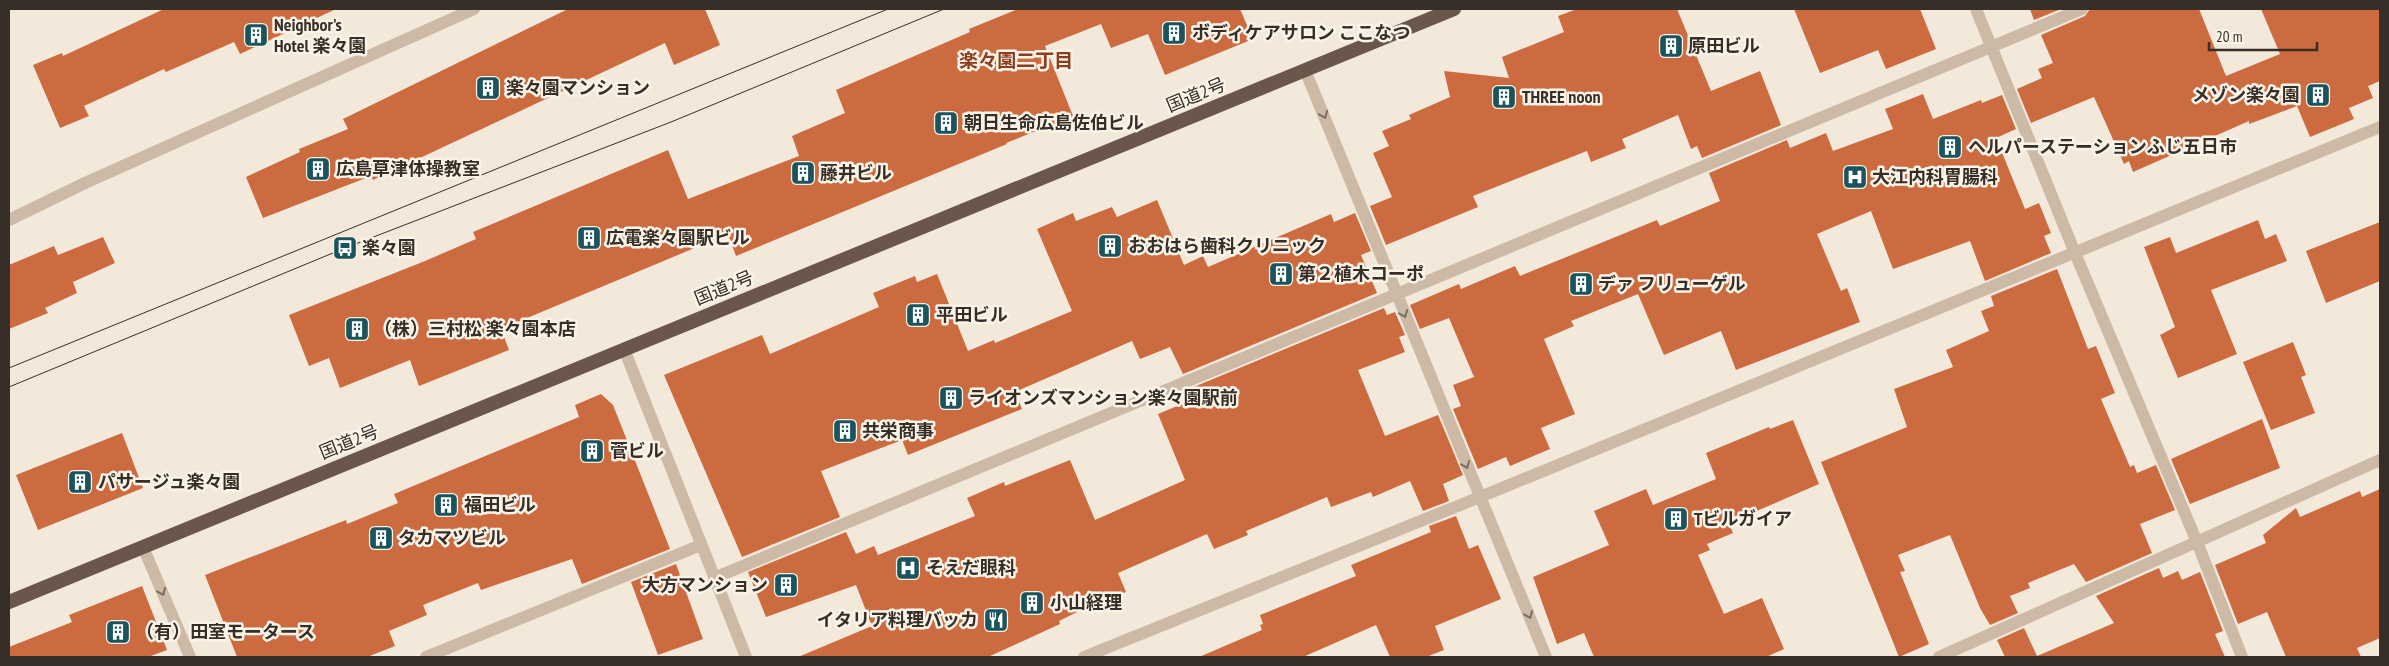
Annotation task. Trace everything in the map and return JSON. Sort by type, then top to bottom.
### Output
[{"type":"highway","name":"国道2号","points":[[9,602],[1454,9]]},
{"type":"street","points":[[1976,9],[2075,253],[2197,542],[2242,657]]},
{"type":"street","points":[[714,578],[2082,9]]},
{"type":"street","points":[[9,220],[94,179],[467,10]]},
{"type":"street","points":[[1306,70],[1546,657]]},
{"type":"street","points":[[1084,657],[1480,497],[2380,127]]},
{"type":"street","points":[[624,349],[746,657]]},
{"type":"street","points":[[1939,657],[2380,460]]},
{"type":"street","points":[[426,657],[701,545]]},
{"type":"street","points":[[143,547],[190,657]]},
{"type":"building","points":[[164,9],[336,9],[240,54],[234,42],[166,72],[164,69],[84,106],[89,116],[60,128],[33,65],[62,53],[63,56]]},
{"type":"building","name":"楽々園マンション","points":[[568,9],[705,9],[720,45],[674,65],[665,43],[373,180],[371,176],[263,218],[246,177],[300,152],[299,149],[348,129],[343,119]]},
{"type":"building","points":[[1018,9],[1240,9],[1253,39],[1165,75],[1148,34],[1111,48],[1101,24],[1045,46],[1073,116],[736,256],[728,234],[501,329],[509,350],[419,386],[410,360],[340,388],[329,358],[309,366],[289,315],[476,239],[473,232],[668,150],[688,199],[799,156],[792,136],[845,113],[836,90],[970,32],[969,29]]},
{"type":"building","points":[[1577,9],[1677,9],[1711,91],[1760,71],[1781,125],[1702,158],[1697,146],[1691,149],[1678,115],[1622,139],[1626,148],[1591,162],[1587,151],[1473,196],[1478,207],[1386,245],[1370,206],[1392,197],[1373,153],[1389,146],[1382,131],[1411,119],[1409,115],[1450,97],[1444,71],[1509,78],[1502,57],[1564,32],[1558,16]]},
{"type":"building","points":[[1794,9],[1920,9],[1936,49],[1886,69],[1878,50],[1820,73]]},
{"type":"building","points":[[2030,9],[2061,9],[2034,20]]},
{"type":"building","points":[[2090,9],[2199,9],[2226,76],[2280,54],[2261,9],[2380,9],[2380,81],[2368,86],[2373,98],[2349,108],[2354,119],[2310,137],[2297,106],[2249,124],[2249,121],[2133,172],[2129,161],[2124,164],[2094,97],[2031,123],[2017,89],[2042,78],[2038,69],[2053,63],[2041,35],[2085,16]]},
{"type":"building","points":[[1923,94],[1933,119],[1981,100],[1982,103],[2002,95],[2016,129],[1996,138],[2025,209],[2039,203],[2051,233],[2044,236],[2051,253],[1985,281],[1970,241],[1893,269],[1871,211],[1817,234],[1841,291],[1847,288],[1860,322],[1736,370],[1721,331],[1664,355],[1638,294],[1571,321],[1574,326],[1544,339],[1575,414],[1541,428],[1550,449],[1510,466],[1506,457],[1478,469],[1453,409],[1461,406],[1453,385],[1474,377],[1449,318],[1420,329],[1410,305],[1459,284],[1461,289],[1515,266],[1520,276],[1657,220],[1660,226],[1720,201],[1709,173],[1787,140],[1790,148],[1826,133],[1833,151],[1893,129],[1885,109]]},
{"type":"building","points":[[1157,200],[1184,265],[1203,256],[1208,267],[1331,214],[1334,222],[1355,213],[1371,251],[1361,255],[1377,293],[1183,374],[1170,347],[1140,359],[1132,341],[1015,392],[1022,409],[908,455],[902,440],[821,471],[840,517],[742,557],[664,375],[762,335],[770,354],[879,307],[873,293],[915,276],[917,282],[937,274],[968,351],[994,340],[995,343],[1072,311],[1037,229],[1073,213],[1076,221],[1112,207],[1117,217]]},
{"type":"building","points":[[2258,220],[2265,239],[2276,234],[2287,261],[2211,290],[2237,354],[2178,378],[2160,335],[2175,327],[2144,247],[2170,237],[2176,253]]},
{"type":"building","points":[[2380,222],[2380,281],[2326,303],[2306,251]]},
{"type":"building","points":[[103,237],[115,263],[73,282],[77,293],[45,308],[48,313],[9,329],[9,265],[54,246],[58,255]]},
{"type":"building","points":[[2057,269],[2088,349],[2096,346],[2115,393],[2101,399],[2130,467],[2134,465],[2137,473],[2156,465],[2175,510],[2140,524],[2152,553],[2086,582],[2074,564],[2028,583],[2030,588],[2010,596],[2018,613],[1990,625],[1980,608],[1950,535],[1898,555],[1905,571],[1900,572],[1929,644],[1899,657],[1821,462],[1907,427],[1894,389],[1953,367],[1946,350],[1989,331],[1981,311],[1994,306],[1991,296]]},
{"type":"building","points":[[1384,308],[1387,315],[1395,312],[1405,335],[1399,337],[1405,352],[1358,370],[1385,436],[1438,415],[1463,475],[1443,484],[1449,501],[1423,511],[1410,481],[1373,497],[1371,492],[1331,507],[1327,497],[1246,531],[1248,535],[1214,549],[1207,534],[1118,573],[1126,592],[1085,608],[1059,621],[1060,624],[988,657],[798,657],[872,626],[856,585],[766,617],[748,572],[846,532],[856,554],[874,546],[878,555],[975,516],[967,498],[1004,482],[1005,486],[1070,460],[1095,520],[1185,480],[1158,414],[1194,399],[1189,389]]},
{"type":"building","points":[[2293,342],[2306,375],[2301,377],[2315,413],[2271,430],[2243,362]]},
{"type":"building","points":[[601,394],[613,405],[670,549],[582,584],[572,559],[481,590],[478,583],[423,605],[427,615],[389,631],[395,646],[367,657],[237,657],[205,575],[346,520],[347,524],[398,503],[394,494],[579,417],[575,405]]},
{"type":"building","points":[[2262,419],[2280,468],[2190,504],[2171,459]]},
{"type":"building","points":[[1793,420],[1819,484],[1729,523],[1733,533],[1707,544],[1710,550],[1698,555],[1724,614],[1762,598],[1784,649],[1766,657],[1594,657],[1584,633],[1557,644],[1533,577],[1609,545],[1594,511],[1646,489],[1653,505],[1716,479],[1706,453],[1769,427],[1770,429]]},
{"type":"building","name":"パサージュ楽々園","points":[[122,433],[143,488],[38,530],[16,475]]},
{"type":"building","points":[[2380,489],[2380,638],[2357,648],[2361,657],[2286,657],[2267,612],[2238,624],[2215,565],[2266,543],[2263,535],[2296,508],[2300,517],[2360,491],[2362,497]]},
{"type":"building","points":[[1456,516],[1469,549],[1478,545],[1501,599],[1435,626],[1444,650],[1426,657],[1390,657],[1376,625],[1303,657],[1199,657],[1262,630],[1260,625],[1263,624],[1260,615],[1356,576],[1351,565],[1431,532],[1429,526]]},
{"type":"building","points":[[676,564],[703,639],[658,655],[631,582]]},
{"type":"building","points":[[2159,568],[2163,578],[2178,571],[2182,580],[2200,572],[2223,631],[2215,634],[2225,657],[2005,657],[1997,640],[2024,628],[2037,656],[2114,623],[2096,596]]},
{"type":"building","name":"（有）田室モータース","points":[[142,586],[167,650],[148,657],[9,657],[9,647],[72,622],[69,615]]},
{"type":"tram line","points":[[9,368],[888,9]]},
{"type":"tram line","points":[[9,387],[345,248],[671,122],[944,9]]},
{"type":"place","name":"ボディケアサロン ここなつ","points":[[1174,33]]},
{"type":"place","name":"Neighbor's Hotel 楽々園","points":[[256,35]]},
{"type":"place","name":"原田ビル","points":[[1671,46]]},
{"type":"place","name":"楽々園マンション","points":[[488,88]]},
{"type":"place","name":"メゾン楽々園","points":[[2318,95]]},
{"type":"place","name":"THREE noon","points":[[1504,97]]},
{"type":"place","name":"朝日生命広島佐伯ビル","points":[[946,123]]},
{"type":"place","name":"ヘルパーステーションふじ五日市","points":[[1950,147]]},
{"type":"place","name":"広島草津体操教室","points":[[318,169]]},
{"type":"place","name":"藤井ビル","points":[[803,173]]},
{"type":"place","name":"大江内科胃腸科","points":[[1855,177]]},
{"type":"place","name":"広電楽々園駅ビル","points":[[589,238]]},
{"type":"place","name":"おおはら歯科クリニック","points":[[1110,246]]},
{"type":"place","name":"楽々園","points":[[345,248]]},
{"type":"place","name":"第２植木コーポ","points":[[1281,274]]},
{"type":"place","name":"デァ フリューゲル","points":[[1581,284]]},
{"type":"place","name":"平田ビル","points":[[918,315]]},
{"type":"place","name":"（株）三村松 楽々園本店","points":[[357,329]]},
{"type":"place","name":"ライオンズマンション楽々園駅前","points":[[951,398]]},
{"type":"place","name":"共栄商事","points":[[845,431]]},
{"type":"place","name":"菅ビル","points":[[592,451]]},
{"type":"place","name":"パサージュ楽々園","points":[[80,482]]},
{"type":"place","name":"福田ビル","points":[[446,505]]},
{"type":"place","name":"Tビルガイア","points":[[1676,519]]},
{"type":"place","name":"タカマツビル","points":[[381,538]]},
{"type":"place","name":"そえだ眼科","points":[[908,568]]},
{"type":"place","name":"大方マンション","points":[[786,585]]},
{"type":"place","name":"小山経理","points":[[1032,603]]},
{"type":"place","name":"イタリア料理バッカ","points":[[996,620]]},
{"type":"place","name":"（有）田室モータース","points":[[118,632]]},
{"type":"district","name":"楽々園二丁目","points":[[1016,60]]}]
